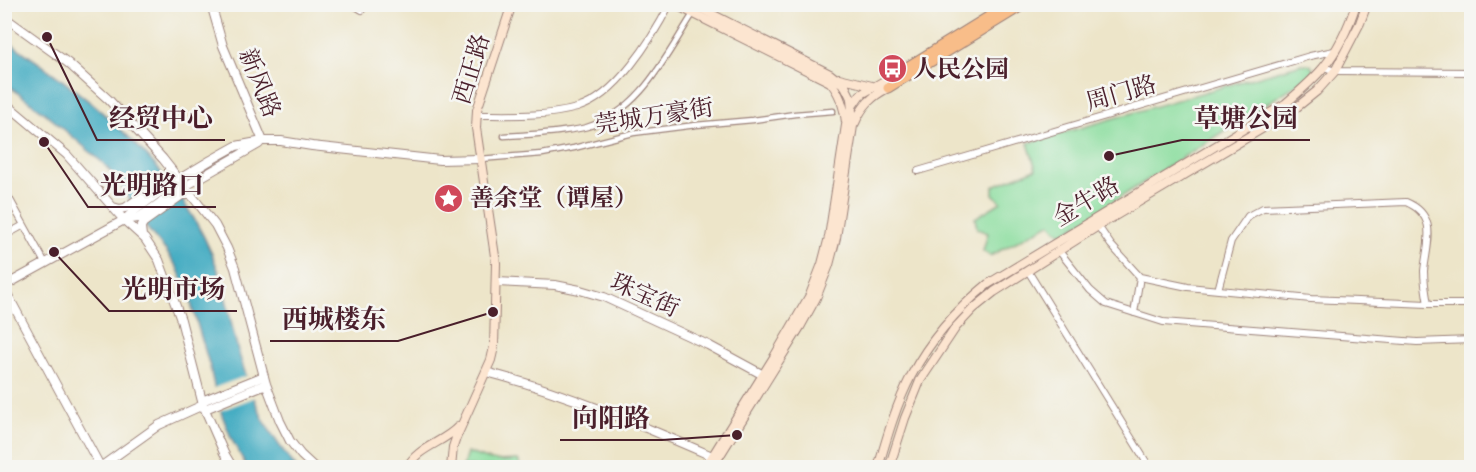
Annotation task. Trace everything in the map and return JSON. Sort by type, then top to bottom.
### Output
[{"type":"main road","name":"西正路","points":[[451,468],[453,447],[460,424],[486,372],[494,347],[497,282],[476,116],[512,4]]},
{"type":"main road","points":[[672,4],[695,8],[804,65],[830,82],[842,101],[850,125]]},
{"type":"main road","points":[[850,125],[866,103],[876,94],[1009,4]]},
{"type":"main road","points":[[905,74],[1025,4]]},
{"type":"main road","name":"金牛路","points":[[878,468],[895,414],[910,377],[923,355],[964,303],[988,284],[1286,104],[1324,67],[1351,20],[1356,4]]},
{"type":"main road","points":[[889,468],[920,381],[956,327],[973,309],[994,292],[1098,226],[1292,111],[1317,91],[1335,71],[1360,23],[1367,4]]},
{"type":"main road","points":[[804,65],[891,83]]},
{"type":"main road","points":[[804,65],[835,77],[873,86],[891,83]]},
{"type":"main road","points":[[712,468],[810,295],[822,264],[853,105],[845,86],[835,77],[816,67]]},
{"type":"main road","points":[[853,105],[873,86]]},
{"type":"main road","points":[[705,468],[765,376]]},
{"type":"main road","name":"西正路","points":[[407,468],[417,453],[447,437],[460,424]]},
{"type":"street","name":"新风路","points":[[211,4],[223,46],[263,141]]},
{"type":"street","points":[[352,4],[362,10],[365,4]]},
{"type":"street","points":[[476,116],[544,114],[578,108],[594,100],[610,89],[623,75],[672,4]]},
{"type":"street","points":[[504,136],[543,134],[585,128],[615,115],[632,102],[651,80],[695,8]]},
{"type":"street","points":[[4,17],[68,63],[109,100],[168,166],[172,181],[181,191],[193,197],[215,225],[235,268],[265,380],[280,421],[290,441],[315,468]]},
{"type":"street","name":"周门路","points":[[918,171],[1310,56],[1334,51]]},
{"type":"street","points":[[1324,67],[1335,71],[1472,72]]},
{"type":"street","points":[[4,102],[67,155],[124,220],[142,236],[159,260],[181,320],[205,405],[224,453],[233,468]]},
{"type":"street","name":"莞城万豪街","points":[[480,159],[574,148],[633,134],[696,125],[833,111]]},
{"type":"street","points":[[263,141],[181,191],[4,287],[100,467],[159,425],[265,380]]},
{"type":"street","points":[[136,215],[172,181],[236,146],[263,141],[281,141],[440,160],[480,159]]},
{"type":"street","points":[[4,189],[45,263]]},
{"type":"street","points":[[1218,290],[1232,241],[1248,216],[1263,208],[1406,202],[1421,211],[1429,227],[1424,274],[1428,304]]},
{"type":"street","points":[[113,207],[136,215],[142,236]]},
{"type":"street","points":[[4,236],[24,225]]},
{"type":"street","points":[[1098,226],[1111,245],[1140,277],[1188,287],[1311,299],[1472,304]]},
{"type":"street","points":[[1059,251],[1090,291],[1106,304],[1163,322],[1417,342],[1472,340]]},
{"type":"street","points":[[1028,271],[1150,468]]},
{"type":"street","points":[[1134,313],[1140,277]]},
{"type":"street","name":"珠宝街","points":[[497,282],[555,285],[604,297],[708,345],[765,376]]},
{"type":"street","points":[[486,372],[526,383],[618,416],[712,456]]},
{"type":"green space","points":[[1302,64],[1311,65],[1313,71],[1310,76],[1063,234],[1051,223],[990,256],[983,251],[988,233],[977,229],[975,218],[1001,202],[993,194],[993,186],[1036,169],[1028,143]]},
{"type":"green space","points":[[467,452],[492,460],[518,460],[520,467],[463,467]]},
{"type":"water","points":[[4,39],[69,85],[130,138],[158,168],[182,200],[202,234],[218,270],[239,354],[259,410],[276,440],[296,467],[248,468],[232,440],[222,415],[188,293],[177,267],[147,228],[117,179],[103,163],[46,114],[5,83]]},
{"type":"pier","points":[[248,375],[256,397],[217,412],[211,389]]},
{"type":"place","name":"经贸中心","points":[[47,37]]},
{"type":"place","name":"人民公园","points":[[892,69]]},
{"type":"place","name":"光明路口","points":[[44,142]]},
{"type":"place","name":"草塘公园","points":[[1109,156]]},
{"type":"place","name":"善余堂（谭屋）","points":[[449,198]]},
{"type":"place","name":"光明市场","points":[[54,252]]},
{"type":"place","name":"西城楼东","points":[[493,312]]},
{"type":"place","name":"向阳路","points":[[737,435]]}]
